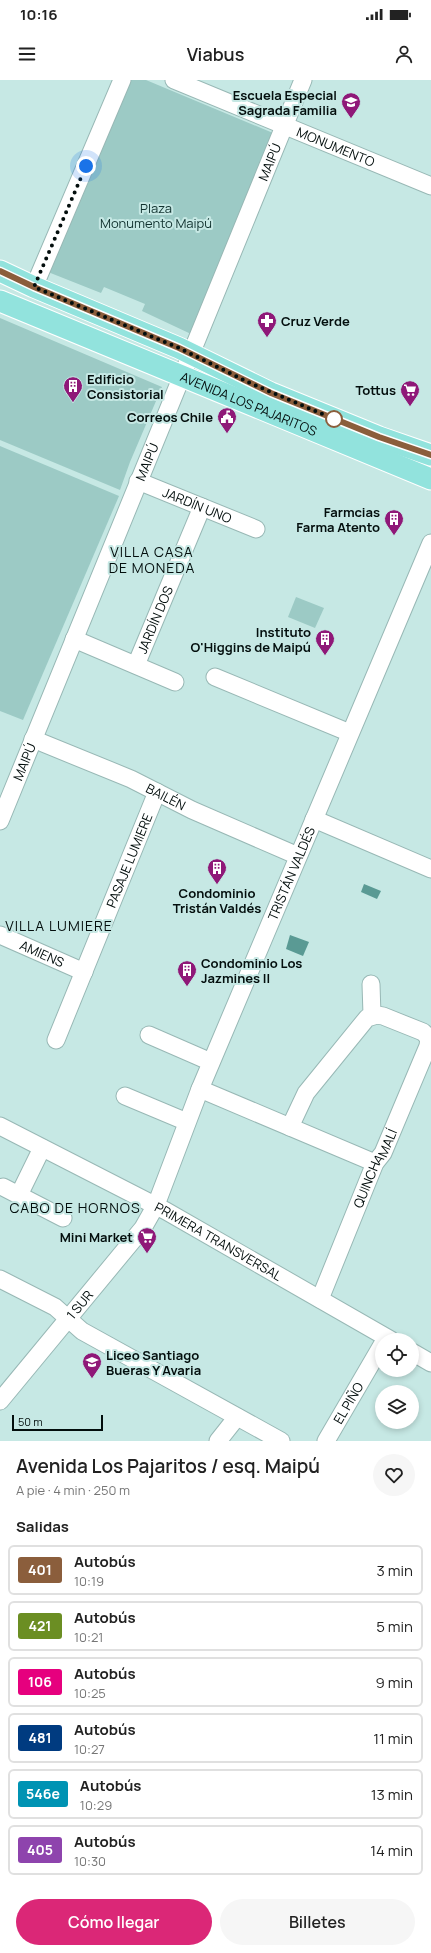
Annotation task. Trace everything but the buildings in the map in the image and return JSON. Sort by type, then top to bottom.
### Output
[{"type":"main road","name":"AVENIDA LOS PAJARITOS","points":[[0,271],[191,354],[271,393],[379,437],[431,455]]},
{"type":"main road","name":"AVENIDA LOS PAJARITOS","points":[[0,301],[431,479]]},
{"type":"street","points":[[34,287],[122,80]]},
{"type":"street","name":"MONUMENTO","points":[[174,80],[431,186]]},
{"type":"street","name":"MAIPÚ","points":[[0,821],[303,80]]},
{"type":"street","name":"JARDÍN UNO","points":[[138,481],[256,529]]},
{"type":"street","name":"JARDÍN DOS","points":[[136,665],[202,507]]},
{"type":"street","name":"TRISTÁN VALDÉS","points":[[156,1205],[211,1062],[431,543]]},
{"type":"street","points":[[74,639],[175,682]]},
{"type":"street","points":[[215,677],[350,733]]},
{"type":"street","name":"BAILÉN","points":[[34,739],[131,779],[199,813],[298,856]]},
{"type":"street","name":"PASAJE LUMIERE","points":[[56,1040],[157,792]]},
{"type":"street","points":[[314,819],[431,869]]},
{"type":"street","name":"AMIENS","points":[[0,935],[84,972]]},
{"type":"street","points":[[371,984],[372,1016]]},
{"type":"street","points":[[290,1127],[301,1102],[311,1085],[362,1023],[372,1016],[383,1016],[430,1036]]},
{"type":"street","points":[[149,1035],[211,1062]]},
{"type":"street","name":"QUINCHAMALÍ","points":[[320,1299],[375,1163],[383,1153],[428,1046],[430,1036]]},
{"type":"street","points":[[200,1089],[375,1163]]},
{"type":"street","points":[[125,1096],[187,1122]]},
{"type":"street","name":"PRIMERA TRANSVERSAL","points":[[0,1126],[156,1205],[320,1299],[375,1333]]},
{"type":"street","points":[[19,1195],[42,1148]]},
{"type":"street","points":[[4,1187],[63,1218]]},
{"type":"street","name":"1 SUR","points":[[0,1401],[143,1228],[156,1205]]},
{"type":"street","points":[[0,1278],[55,1307],[67,1319],[88,1335],[281,1441]]},
{"type":"street","points":[[419,1356],[431,1363]]},
{"type":"street","name":"EL PIÑO","points":[[326,1441],[375,1359]]},
{"type":"street","points":[[218,1441],[237,1417]]},
{"type":"green space","name":"Plaza Monumento Maipú","points":[[128,80],[146,80],[273,133],[191,334],[142,311],[145,304],[104,287],[101,293],[48,272]]},
{"type":"green space","points":[[0,318],[162,387],[130,462],[120,490],[0,440]]},
{"type":"green space","points":[[0,446],[119,496],[23,720],[0,711]]},
{"type":"green space","points":[[296,597],[324,608],[315,628],[288,617]]},
{"type":"shaded area","points":[[364,884],[381,891],[377,899],[361,892]]},
{"type":"shaded area","points":[[290,935],[309,942],[303,956],[286,949]]},
{"type":"bus line","name":"401","points":[[0,271],[34,287],[179,348],[271,393],[379,437],[431,455]]},
{"type":"place","name":"Escuela Especial Sagrada Familia","points":[[351,119]]},
{"type":"place","name":"Cruz Verde","points":[[267,338]]},
{"type":"place","name":"Edificio Consistorial","points":[[73,403]]},
{"type":"place","name":"Tottus","points":[[410,407]]},
{"type":"place","name":"Correos Chile","points":[[227,434]]},
{"type":"place","name":"Farmcias Farma Atento","points":[[394,536]]},
{"type":"place","name":"Instituto O'Higgins de Maipú","points":[[325,656]]},
{"type":"place","name":"Condominio Tristán Valdés","points":[[217,885]]},
{"type":"place","name":"Condominio Los Jazmines II","points":[[187,987]]},
{"type":"place","name":"Mini Market","points":[[147,1254]]},
{"type":"place","name":"Liceo Santiago Bueras Y Avaria","points":[[92,1379]]},
{"type":"district","name":"VILLA CASA DE MONEDA","points":[[152,560]]},
{"type":"district","name":"VILLA LUMIERE","points":[[59,926]]},
{"type":"district","name":"CABO DE HORNOS","points":[[75,1208]]},
{"type":"route","points":[[86,166],[34,287],[179,348],[271,393],[334,419]]}]
